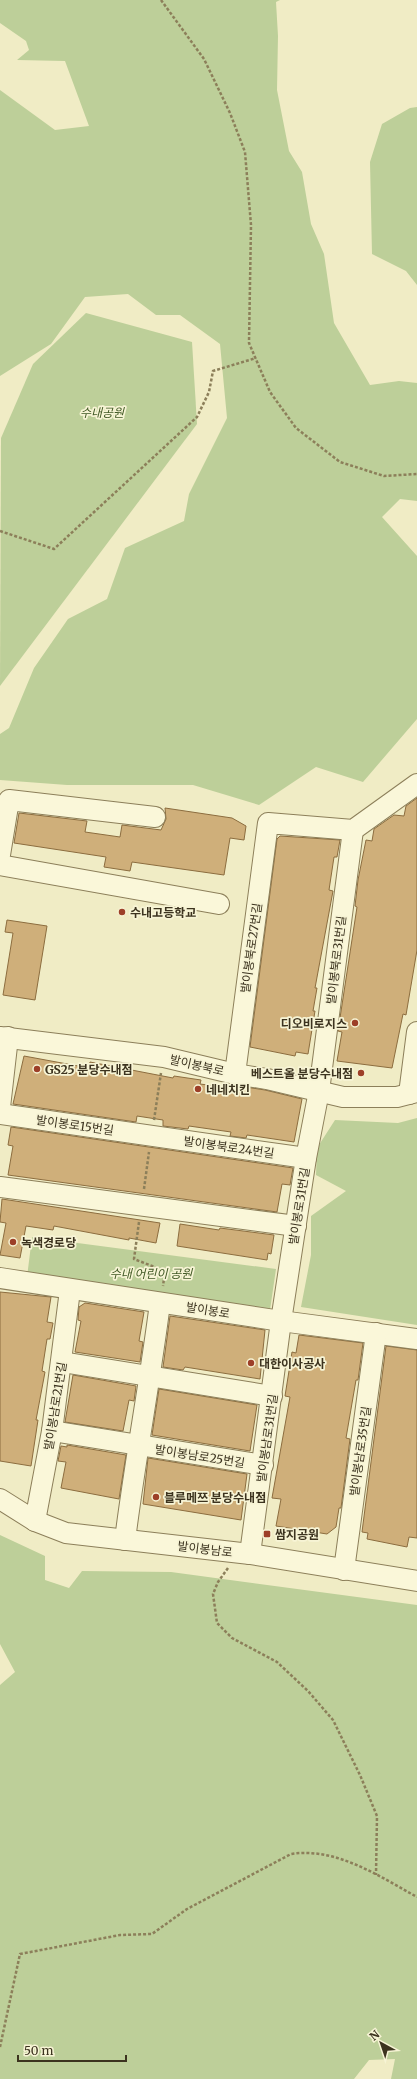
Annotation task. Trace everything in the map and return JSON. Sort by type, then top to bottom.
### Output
[{"type":"street","points":[[352,830],[417,784]]},
{"type":"street","points":[[0,855],[9,800],[155,817]]},
{"type":"street","name":"발이봉북로27번길","points":[[235,1074],[268,823],[352,830]]},
{"type":"street","name":"발이봉북로31번길","points":[[319,1091],[352,830]]},
{"type":"street","points":[[0,865],[219,904]]},
{"type":"street","points":[[413,1093],[417,1032]]},
{"type":"street","points":[[0,1107],[4,1037]]},
{"type":"street","name":"발이봉북로","points":[[4,1037],[164,1057],[344,1097],[396,1097],[413,1093]]},
{"type":"street","name":"발이봉로31번길","points":[[281,1321],[306,1158],[319,1091]]},
{"type":"street","name":"발이봉로15번길","points":[[0,1114],[151,1136]]},
{"type":"street","name":"발이봉북로24번길","points":[[151,1136],[306,1158]]},
{"type":"street","points":[[0,1187],[142,1207],[296,1226]]},
{"type":"street","name":"발이봉로","points":[[0,1278],[70,1290],[281,1321],[417,1339]]},
{"type":"street","name":"발이봉남로21번길","points":[[35,1521],[52,1431],[70,1290]]},
{"type":"street","name":"발이봉남로25번길","points":[[125,1540],[137,1446],[151,1377],[160,1303]]},
{"type":"street","name":"발이봉남로31번길","points":[[245,1554],[263,1465],[281,1321]]},
{"type":"street","name":"발이봉남로35번길","points":[[344,1570],[376,1333]]},
{"type":"street","points":[[62,1362],[272,1396]]},
{"type":"street","name":"발이봉남로25번길","points":[[52,1431],[137,1446],[263,1465]]},
{"type":"street","name":"발이봉남로","points":[[0,1499],[35,1521],[66,1533],[245,1554],[417,1581]]},
{"type":"path","points":[[161,0],[204,59],[230,113],[244,152],[251,225],[249,343],[270,392],[296,428],[340,462],[384,476],[417,474]]},
{"type":"path","points":[[0,531],[54,549],[197,417],[209,392],[214,372],[256,358]]},
{"type":"path","points":[[142,1207],[134,1259],[165,1271],[160,1303]]},
{"type":"path","points":[[245,1554],[218,1582],[213,1594],[217,1623],[232,1638],[278,1662],[308,1691],[332,1720],[360,1775],[377,1816],[376,1875]]},
{"type":"path","points":[[0,2047],[20,1954],[120,1935],[152,1934],[187,1909],[291,1854],[308,1852],[344,1860],[417,1897]]},
{"type":"green space","points":[[0,0],[280,0],[276,2],[278,36],[277,90],[289,151],[302,172],[311,224],[324,254],[334,323],[370,385],[399,381],[417,383],[417,501],[400,499],[382,517],[417,556],[417,719],[363,782],[316,767],[259,805],[193,785],[67,785],[0,780],[0,734],[9,728],[34,668],[68,619],[107,599],[125,548],[184,521],[189,494],[227,418],[220,344],[180,315],[156,315],[128,294],[85,297],[51,344],[0,376],[0,90],[55,130],[89,126],[65,61],[17,60],[29,50],[26,41],[0,23]]},
{"type":"green space","points":[[417,107],[417,285],[406,271],[372,254],[370,162],[382,124],[410,108]]},
{"type":"green space","name":"수내공원","points":[[86,313],[192,342],[197,424],[0,686],[1,438],[33,364]]},
{"type":"green space","points":[[417,1118],[417,1325],[301,1307],[311,1255],[311,1216],[346,1191],[316,1175],[317,1148],[335,1120],[398,1123]]},
{"type":"green space","name":"수내 어린이 공원","points":[[32,1237],[276,1269],[270,1310],[27,1277]]},
{"type":"green space","points":[[0,1535],[45,1556],[45,1580],[69,1588],[82,1571],[171,1572],[417,1605],[417,2079],[391,2079],[395,2059],[369,2060],[354,2079],[0,2079],[0,1685],[15,1672],[0,1644]]},
{"type":"building","points":[[417,798],[417,950],[406,1015],[403,1014],[392,1068],[337,1061],[342,1032],[338,1031],[357,907],[355,906],[358,880],[366,840],[372,841],[374,829],[394,815],[404,816],[406,806]]},
{"type":"building","points":[[165,808],[232,818],[246,826],[244,840],[230,838],[224,875],[132,862],[130,871],[104,867],[106,857],[14,843],[19,813],[87,821],[85,832],[120,837],[122,825],[161,830],[166,819]]},
{"type":"building","points":[[280,836],[340,840],[337,857],[334,857],[329,890],[333,891],[315,988],[317,988],[313,1011],[315,1011],[308,1054],[296,1052],[295,1056],[250,1047],[277,839]]},
{"type":"building","points":[[7,920],[47,926],[35,1000],[3,995],[13,933],[5,932]]},
{"type":"building","points":[[24,1056],[89,1068],[90,1062],[173,1078],[174,1076],[201,1080],[200,1084],[239,1089],[239,1086],[265,1090],[302,1099],[294,1142],[247,1135],[246,1138],[230,1136],[231,1132],[189,1126],[188,1129],[163,1126],[163,1120],[137,1116],[136,1122],[13,1104]]},
{"type":"building","points":[[11,1127],[293,1168],[290,1185],[282,1184],[277,1212],[8,1175],[13,1146],[8,1145]]},
{"type":"building","points":[[2,1199],[160,1223],[156,1243],[129,1238],[129,1240],[54,1226],[53,1230],[26,1226],[20,1258],[0,1255],[6,1223],[0,1222]]},
{"type":"building","points":[[180,1224],[219,1230],[220,1228],[274,1235],[271,1254],[268,1253],[267,1260],[177,1246]]},
{"type":"building","points":[[0,1292],[51,1297],[47,1322],[53,1323],[50,1339],[47,1339],[42,1371],[45,1372],[36,1420],[38,1420],[31,1466],[0,1461]]},
{"type":"building","points":[[85,1303],[144,1312],[139,1341],[143,1342],[140,1362],[75,1352],[81,1321],[78,1320],[79,1307]]},
{"type":"building","points":[[170,1316],[265,1330],[260,1379],[185,1367],[183,1370],[163,1367]]},
{"type":"building","points":[[299,1335],[363,1343],[358,1380],[356,1380],[346,1438],[350,1439],[341,1508],[339,1508],[336,1527],[327,1534],[276,1526],[281,1499],[272,1498],[290,1397],[285,1396],[292,1352],[296,1353]]},
{"type":"building","points":[[386,1346],[417,1350],[417,1538],[409,1537],[407,1547],[367,1539],[368,1533],[362,1532]]},
{"type":"building","points":[[73,1375],[136,1386],[134,1401],[129,1400],[123,1431],[65,1422]]},
{"type":"building","points":[[159,1389],[257,1405],[250,1451],[152,1435]]},
{"type":"building","points":[[67,1445],[126,1455],[119,1499],[61,1488],[66,1462],[58,1461],[61,1446],[67,1447]]},
{"type":"building","points":[[148,1458],[247,1474],[241,1520],[143,1504]]},
{"type":"place","name":"수내고등학교","points":[[122,912]]},
{"type":"place","name":"디오비로지스","points":[[355,1023]]},
{"type":"place","name":"GS25 분당수내점","points":[[37,1069]]},
{"type":"place","name":"베스트올 분당수내점","points":[[361,1073]]},
{"type":"place","name":"네네치킨","points":[[198,1089]]},
{"type":"place","name":"녹색경로당","points":[[13,1242]]},
{"type":"place","name":"대한이사공사","points":[[251,1363]]},
{"type":"place","name":"블루메쯔 분당수내점","points":[[156,1497]]},
{"type":"place","name":"쌈지공원","points":[[267,1534]]}]
